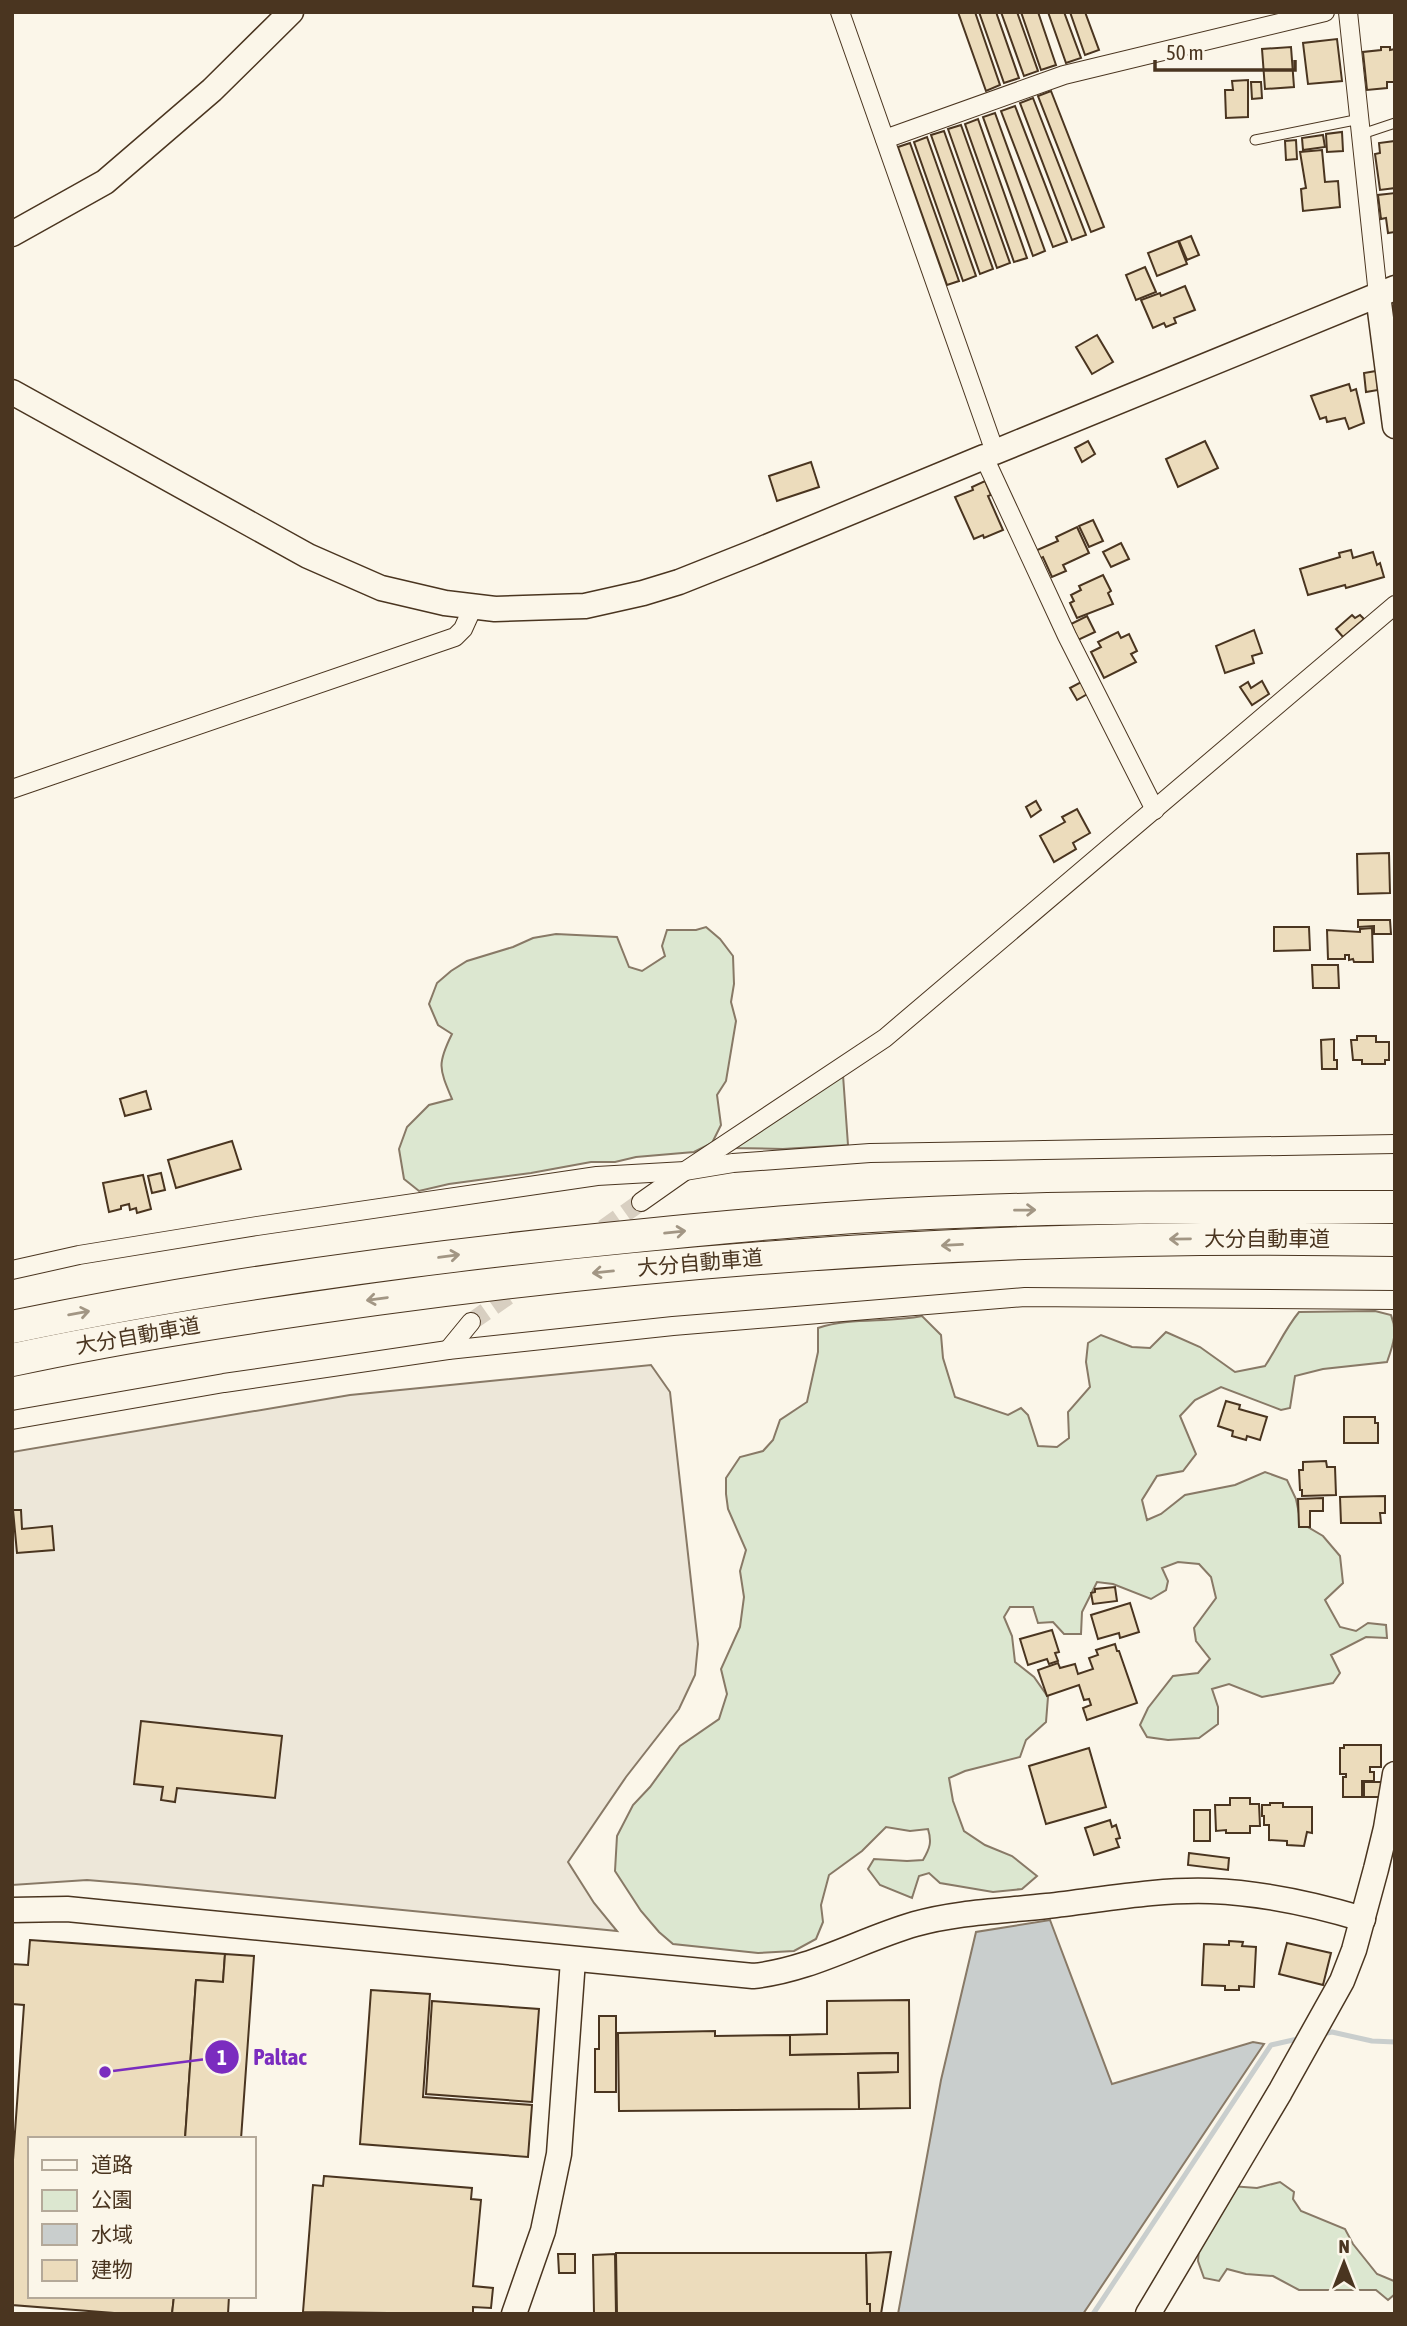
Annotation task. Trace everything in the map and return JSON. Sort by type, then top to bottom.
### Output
[{"type":"highway","name":"大分自動車道","points":[[12,1327],[268,1282],[484,1251],[723,1227],[952,1212],[1186,1207],[1395,1207]]},
{"type":"highway","name":"大分自動車道","points":[[12,1360],[77,1346],[271,1314],[487,1284],[728,1259],[981,1244],[1188,1238],[1395,1240]]},
{"type":"street","points":[[12,234],[105,181],[212,90],[291,12]]},
{"type":"street","points":[[840,12],[990,454],[1067,636],[1155,810]]},
{"type":"street","points":[[885,139],[1064,75],[1325,12]]},
{"type":"street","points":[[1348,12],[1361,127],[1387,292],[1395,426]]},
{"type":"street","points":[[12,392],[309,556],[381,588],[446,603],[495,609],[585,606],[643,593],[752,553],[1387,292]]},
{"type":"street","points":[[642,1202],[885,1038],[1395,605]]},
{"type":"street","points":[[12,789],[455,638],[463,629],[473,607]]},
{"type":"street","points":[[12,1270],[79,1255],[447,1198],[597,1176],[685,1171],[733,1163],[870,1153],[1019,1148],[1395,1144]]},
{"type":"street","points":[[12,1420],[224,1383],[447,1350],[673,1326],[1025,1297],[1395,1300]]},
{"type":"street","points":[[447,1350],[471,1322]]},
{"type":"street","points":[[1148,2314],[1329,2007],[1346,1971],[1363,1919],[1386,1828],[1395,1774]]},
{"type":"street","points":[[12,1909],[67,1909],[753,1976],[779,1973],[817,1962],[918,1923],[987,1913],[1208,1891],[1290,1899],[1363,1919]]},
{"type":"street","points":[[514,2314],[543,2231],[559,2154],[573,1960]]},
{"type":"lane","points":[[1255,140],[1395,123]]},
{"type":"green space","points":[[706,927],[733,956],[734,984],[731,1002],[736,1021],[726,1081],[717,1095],[721,1125],[712,1143],[694,1152],[636,1157],[615,1162],[591,1162],[419,1191],[404,1179],[399,1149],[407,1127],[429,1105],[452,1099],[442,1073],[442,1060],[452,1034],[438,1025],[429,1004],[437,983],[451,971],[467,961],[533,938],[556,934],[617,937],[629,967],[642,971],[665,956],[662,946],[667,930],[696,930]]},
{"type":"green space","points":[[843,1075],[848,1145],[783,1149],[733,1148]]},
{"type":"green space","points":[[1375,1311],[1391,1315],[1393,1321],[1394,1339],[1387,1362],[1323,1369],[1295,1376],[1290,1408],[1281,1410],[1221,1387],[1195,1400],[1180,1416],[1196,1454],[1183,1471],[1157,1476],[1142,1500],[1147,1520],[1161,1514],[1185,1495],[1235,1485],[1265,1472],[1287,1480],[1296,1499],[1301,1523],[1323,1536],[1340,1556],[1343,1583],[1325,1600],[1340,1627],[1356,1631],[1368,1623],[1386,1625],[1387,1638],[1366,1637],[1331,1655],[1340,1673],[1333,1683],[1262,1697],[1229,1684],[1212,1689],[1218,1707],[1218,1724],[1199,1738],[1168,1740],[1147,1737],[1140,1725],[1148,1708],[1173,1676],[1198,1673],[1210,1659],[1196,1641],[1194,1628],[1216,1598],[1211,1577],[1199,1564],[1178,1562],[1162,1568],[1168,1581],[1166,1590],[1151,1599],[1113,1584],[1097,1582],[1082,1612],[1081,1634],[1064,1634],[1053,1622],[1038,1623],[1033,1607],[1010,1607],[1004,1617],[1012,1636],[1015,1662],[1034,1677],[1048,1697],[1046,1722],[1026,1740],[1020,1757],[965,1771],[949,1778],[953,1801],[964,1831],[985,1845],[1012,1856],[1037,1876],[1022,1889],[993,1892],[940,1883],[929,1873],[919,1876],[912,1898],[880,1885],[868,1869],[874,1859],[923,1860],[930,1841],[928,1829],[910,1831],[886,1827],[862,1851],[829,1875],[821,1905],[823,1922],[816,1939],[794,1951],[758,1953],[673,1944],[641,1911],[615,1871],[617,1836],[633,1805],[680,1746],[719,1719],[727,1694],[721,1669],[740,1627],[744,1597],[740,1571],[746,1550],[728,1509],[726,1478],[740,1457],[763,1451],[773,1440],[780,1420],[807,1402],[818,1352],[818,1328],[843,1322],[922,1316],[941,1335],[943,1358],[955,1397],[1008,1415],[1021,1408],[1028,1415],[1038,1446],[1057,1447],[1069,1438],[1068,1412],[1090,1387],[1086,1362],[1088,1343],[1101,1335],[1132,1347],[1150,1348],[1166,1332],[1200,1347],[1235,1372],[1265,1366],[1299,1312]]},
{"type":"green space","points":[[1280,2182],[1294,2192],[1293,2199],[1301,2211],[1345,2229],[1353,2244],[1377,2274],[1394,2281],[1395,2294],[1388,2300],[1376,2290],[1299,2290],[1273,2276],[1227,2269],[1219,2281],[1204,2278],[1198,2261],[1199,2248],[1231,2186],[1257,2188]]},
{"type":"shaded area","points":[[651,1365],[670,1392],[698,1644],[695,1675],[679,1709],[626,1777],[568,1862],[594,1903],[617,1931],[87,1880],[12,1885],[12,1452],[350,1395]]},
{"type":"water","points":[[1050,1920],[1112,2084],[1253,2042],[1264,2044],[1083,2314],[898,2314],[941,2080],[976,1932]]},
{"type":"building","points":[[958,12],[975,12],[1000,85],[986,91]]},
{"type":"building","points":[[979,12],[996,12],[1019,78],[1004,83]]},
{"type":"building","points":[[1001,12],[1017,12],[1038,71],[1024,76]]},
{"type":"building","points":[[1021,12],[1038,12],[1056,65],[1041,70]]},
{"type":"building","points":[[1048,12],[1064,12],[1081,58],[1066,63]]},
{"type":"building","points":[[1070,12],[1085,12],[1099,50],[1085,55]]},
{"type":"building","points":[[1337,39],[1342,81],[1308,84],[1303,43]]},
{"type":"building","points":[[1291,47],[1294,87],[1265,89],[1262,49]]},
{"type":"building","points":[[1381,47],[1395,49],[1395,82],[1387,82],[1387,88],[1367,90],[1363,52],[1381,50]]},
{"type":"building","points":[[1248,80],[1248,117],[1226,118],[1225,90],[1233,90],[1232,81]]},
{"type":"building","points":[[1251,82],[1261,82],[1262,98],[1252,99]]},
{"type":"building","points":[[1051,91],[1104,227],[1091,232],[1038,96]]},
{"type":"building","points":[[1033,98],[1086,235],[1072,240],[1020,103]]},
{"type":"building","points":[[1015,106],[1067,242],[1053,247],[1001,111]]},
{"type":"building","points":[[995,113],[1045,251],[1033,256],[983,117]]},
{"type":"building","points":[[978,119],[1027,258],[1014,262],[965,124]]},
{"type":"building","points":[[961,125],[1010,263],[997,268],[948,129]]},
{"type":"building","points":[[944,131],[993,269],[980,274],[931,135]]},
{"type":"building","points":[[1342,132],[1343,151],[1327,152],[1326,134]]},
{"type":"building","points":[[1323,135],[1325,147],[1303,150],[1302,138]]},
{"type":"building","points":[[927,137],[976,276],[963,281],[914,142]]},
{"type":"building","points":[[1296,140],[1297,159],[1286,160],[1285,141]]},
{"type":"building","points":[[1395,141],[1395,188],[1380,190],[1375,154],[1380,153],[1379,143]]},
{"type":"building","points":[[910,143],[959,281],[947,285],[898,147]]},
{"type":"building","points":[[1322,150],[1325,182],[1338,181],[1340,207],[1303,211],[1301,189],[1306,188],[1300,152]]},
{"type":"building","points":[[1395,193],[1395,232],[1388,233],[1386,218],[1381,219],[1378,195]]},
{"type":"building","points":[[1191,236],[1199,255],[1187,260],[1179,241]]},
{"type":"building","points":[[1178,241],[1187,264],[1157,276],[1148,253]]},
{"type":"building","points":[[1145,267],[1156,292],[1136,300],[1126,275]]},
{"type":"building","points":[[1185,286],[1195,310],[1174,318],[1176,323],[1166,327],[1164,323],[1153,328],[1141,300],[1160,293],[1161,296]]},
{"type":"building","points":[[1097,335],[1113,362],[1092,374],[1076,347]]},
{"type":"building","points":[[1376,371],[1378,390],[1366,392],[1364,373]]},
{"type":"building","points":[[1349,384],[1351,391],[1356,389],[1364,423],[1349,429],[1345,418],[1327,422],[1326,417],[1320,419],[1311,396]]},
{"type":"building","points":[[1088,441],[1095,454],[1082,462],[1075,448]]},
{"type":"building","points":[[1205,441],[1218,468],[1178,487],[1166,459]]},
{"type":"building","points":[[811,462],[819,487],[777,501],[769,476]]},
{"type":"building","points":[[985,481],[991,495],[988,496],[1003,530],[974,539],[955,497],[973,490],[972,487]]},
{"type":"building","points":[[1093,520],[1103,541],[1089,547],[1079,526]]},
{"type":"building","points":[[1077,527],[1089,553],[1063,565],[1066,571],[1052,577],[1043,557],[1039,559],[1035,551],[1058,541],[1056,537]]},
{"type":"building","points":[[1121,543],[1129,559],[1111,567],[1103,552]]},
{"type":"building","points":[[1351,550],[1353,558],[1373,552],[1384,577],[1308,595],[1300,569],[1340,557],[1339,553]]},
{"type":"building","points":[[1103,575],[1111,591],[1108,593],[1113,604],[1077,618],[1070,603],[1074,601],[1071,595],[1081,590],[1079,586]]},
{"type":"building","points":[[1352,615],[1355,618],[1360,615],[1364,619],[1343,637],[1336,629]]},
{"type":"building","points":[[1087,616],[1095,632],[1078,640],[1071,624]]},
{"type":"building","points":[[1254,630],[1262,653],[1252,656],[1254,663],[1225,673],[1216,646]]},
{"type":"building","points":[[1118,632],[1121,638],[1129,634],[1137,651],[1131,654],[1136,662],[1104,678],[1091,652],[1101,647],[1098,642]]},
{"type":"building","points":[[1083,681],[1089,693],[1077,700],[1070,688]]},
{"type":"building","points":[[1262,681],[1269,694],[1252,705],[1240,687],[1248,682],[1251,688]]},
{"type":"building","points":[[1036,801],[1041,810],[1031,817],[1026,807]]},
{"type":"building","points":[[1077,809],[1090,833],[1073,843],[1076,849],[1054,862],[1040,836],[1065,822],[1062,817]]},
{"type":"building","points":[[1389,853],[1390,893],[1358,894],[1357,854]]},
{"type":"building","points":[[1358,920],[1390,920],[1391,934],[1374,934],[1374,926],[1358,927]]},
{"type":"building","points":[[1274,927],[1309,927],[1310,950],[1274,951]]},
{"type":"building","points":[[1372,928],[1373,962],[1354,962],[1353,959],[1349,960],[1349,955],[1345,955],[1345,959],[1328,959],[1327,930],[1360,932],[1360,929]]},
{"type":"building","points":[[1312,965],[1338,965],[1339,988],[1313,988]]},
{"type":"building","points":[[1357,1036],[1376,1036],[1376,1042],[1389,1042],[1389,1060],[1385,1060],[1385,1064],[1362,1064],[1362,1060],[1353,1060],[1351,1040],[1357,1040]]},
{"type":"building","points":[[1334,1039],[1337,1069],[1322,1069],[1321,1040]]},
{"type":"building","points":[[146,1091],[151,1109],[125,1116],[120,1099]]},
{"type":"building","points":[[232,1141],[241,1169],[176,1188],[168,1160]]},
{"type":"building","points":[[161,1173],[165,1190],[152,1193],[148,1176]]},
{"type":"building","points":[[143,1175],[151,1209],[137,1213],[136,1208],[130,1210],[129,1204],[109,1212],[103,1183]]},
{"type":"building","points":[[1226,1401],[1240,1405],[1239,1409],[1267,1417],[1260,1440],[1247,1436],[1246,1440],[1232,1436],[1233,1431],[1218,1426]]},
{"type":"building","points":[[1344,1417],[1375,1417],[1375,1423],[1378,1423],[1378,1443],[1344,1443]]},
{"type":"building","points":[[1326,1461],[1327,1467],[1335,1467],[1336,1495],[1302,1496],[1299,1470],[1303,1470],[1303,1462]]},
{"type":"building","points":[[1385,1496],[1385,1513],[1380,1513],[1381,1523],[1341,1523],[1340,1497]]},
{"type":"building","points":[[1323,1498],[1323,1511],[1310,1511],[1310,1527],[1299,1527],[1298,1499]]},
{"type":"building","points":[[13,1510],[21,1510],[22,1529],[52,1526],[54,1550],[17,1553]]},
{"type":"building","points":[[1115,1587],[1117,1601],[1093,1604],[1091,1593],[1095,1592],[1095,1589]]},
{"type":"building","points":[[1130,1603],[1139,1632],[1120,1638],[1119,1633],[1098,1639],[1091,1615]]},
{"type":"building","points":[[1052,1630],[1059,1652],[1055,1653],[1058,1661],[1049,1664],[1047,1659],[1028,1665],[1020,1639]]},
{"type":"building","points":[[1115,1644],[1137,1703],[1087,1720],[1083,1708],[1091,1705],[1089,1699],[1084,1700],[1079,1685],[1047,1696],[1038,1670],[1058,1663],[1060,1668],[1075,1664],[1078,1674],[1093,1669],[1089,1658],[1098,1655],[1096,1650]]},
{"type":"building","points":[[141,1721],[282,1736],[275,1798],[177,1788],[175,1802],[161,1800],[163,1787],[134,1784]]},
{"type":"building","points":[[1344,1745],[1381,1745],[1381,1767],[1370,1767],[1370,1772],[1374,1772],[1374,1781],[1362,1781],[1362,1797],[1343,1797],[1343,1777],[1346,1777],[1346,1774],[1340,1774],[1340,1748],[1344,1748]]},
{"type":"building","points":[[1089,1748],[1106,1807],[1046,1824],[1029,1766]]},
{"type":"building","points":[[1364,1782],[1382,1782],[1382,1797],[1364,1797]]},
{"type":"building","points":[[1230,1798],[1250,1798],[1250,1804],[1259,1804],[1260,1826],[1250,1826],[1250,1833],[1216,1831],[1215,1805],[1230,1805]]},
{"type":"building","points":[[1283,1803],[1283,1807],[1312,1807],[1312,1833],[1307,1832],[1304,1846],[1269,1840],[1269,1825],[1264,1825],[1262,1805]]},
{"type":"building","points":[[1194,1810],[1210,1810],[1210,1841],[1194,1841]]},
{"type":"building","points":[[1110,1820],[1112,1827],[1116,1825],[1120,1838],[1116,1839],[1119,1847],[1094,1855],[1085,1828]]},
{"type":"building","points":[[1189,1853],[1229,1858],[1228,1870],[1188,1865]]},
{"type":"building","points":[[30,1940],[225,1954],[223,1982],[196,1980],[185,2137],[28,2137],[28,2298],[174,2298],[172,2314],[127,2314],[12,2305],[12,2174],[24,2005],[12,2004],[12,1964],[28,1965]]},
{"type":"building","points":[[1229,1941],[1256,1947],[1254,1987],[1239,1986],[1239,1990],[1225,1990],[1225,1986],[1202,1985],[1204,1944],[1229,1945]]},
{"type":"building","points":[[1287,1943],[1331,1953],[1323,1985],[1279,1974]]},
{"type":"building","points":[[225,1954],[254,1956],[241,2137],[185,2137],[196,1980],[223,1982]]},
{"type":"building","points":[[371,1990],[430,1994],[423,2097],[532,2105],[528,2157],[360,2144]]},
{"type":"building","points":[[909,2000],[910,2108],[859,2109],[858,2073],[898,2072],[898,2053],[790,2055],[790,2035],[827,2034],[827,2001]]},
{"type":"building","points":[[432,2001],[539,2009],[532,2102],[426,2094]]},
{"type":"building","points":[[599,2016],[616,2016],[616,2092],[595,2092],[595,2049],[599,2049]]},
{"type":"building","points":[[715,2031],[715,2036],[790,2035],[790,2055],[898,2053],[898,2072],[858,2073],[859,2109],[619,2111],[618,2033]]},
{"type":"building","points":[[324,2176],[472,2188],[471,2199],[481,2200],[473,2286],[493,2288],[491,2308],[473,2307],[473,2314],[303,2312],[313,2185],[323,2186]]},
{"type":"building","points":[[891,2252],[881,2314],[870,2314],[870,2304],[867,2304],[866,2253]]},
{"type":"building","points":[[616,2253],[866,2253],[867,2304],[870,2304],[870,2314],[617,2314]]},
{"type":"building","points":[[558,2254],[575,2254],[575,2273],[559,2273]]},
{"type":"building","points":[[615,2254],[616,2314],[594,2314],[593,2255]]},
{"type":"building","points":[[174,2298],[229,2298],[228,2314],[172,2314]]},
{"type":"waterway","points":[[1322,2034],[1332,2032],[1372,2041],[1395,2042]]},
{"type":"waterway","points":[[1093,2314],[1271,2045],[1302,2038]]},
{"type":"tunnel","points":[[471,1322],[641,1202]]},
{"type":"place","name":"Paltac","points":[[105,2072]]}]
